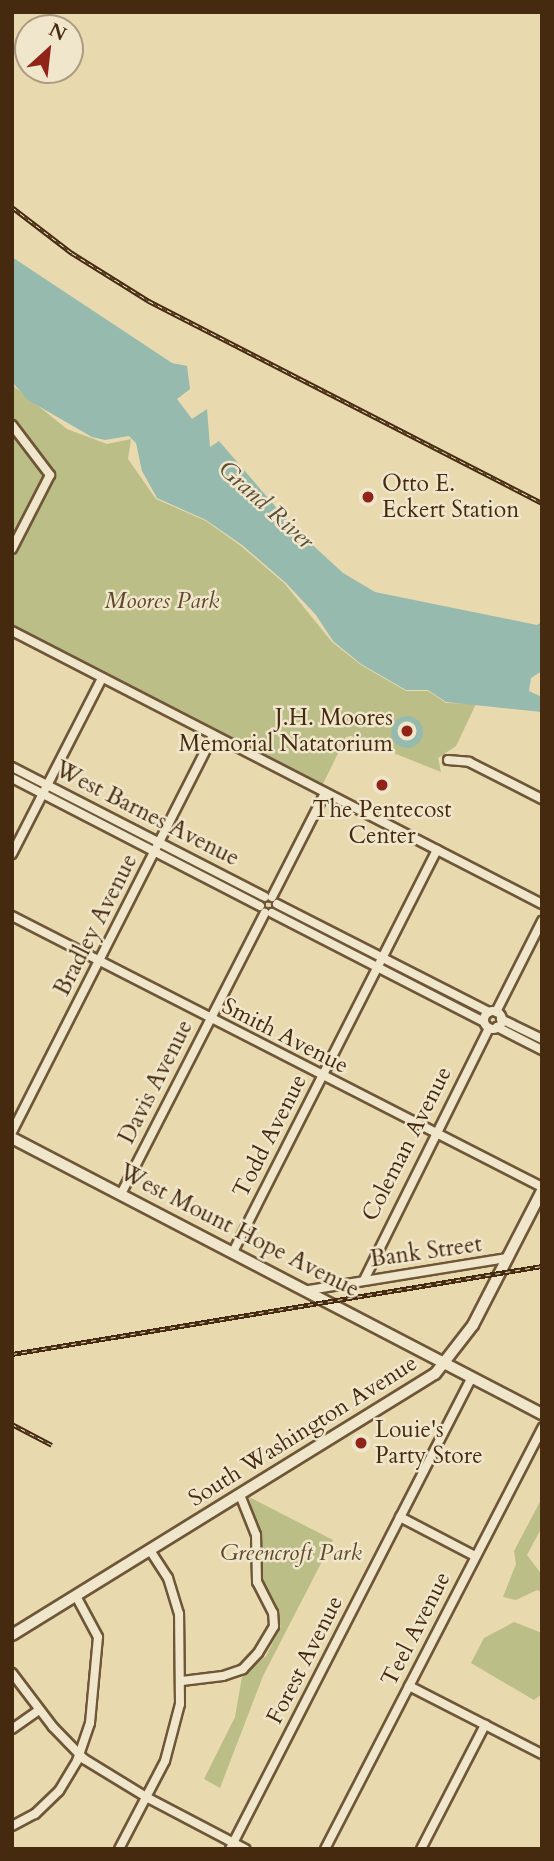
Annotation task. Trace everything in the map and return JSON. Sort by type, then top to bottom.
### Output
[{"type":"street","points":[[12,425],[50,475],[16,531],[12,549]]},
{"type":"street","points":[[12,631],[542,904]]},
{"type":"street","points":[[12,854],[102,678]]},
{"type":"street","name":"Bradley Avenue","points":[[12,1132],[213,736]]},
{"type":"street","points":[[448,760],[469,762],[542,799]]},
{"type":"street","name":"West Barnes Avenue","points":[[12,766],[383,958],[542,1050]]},
{"type":"street","name":"West Barnes Avenue","points":[[12,778],[378,967],[493,1020],[542,1039]]},
{"type":"street","points":[[265,911],[325,793]]},
{"type":"street","name":"Todd Avenue","points":[[233,1252],[437,850]]},
{"type":"street","points":[[265,911],[271,899]]},
{"type":"street","name":"Davis Avenue","points":[[121,1194],[265,911]]},
{"type":"street","name":"Smith Avenue","points":[[12,916],[542,1189]]},
{"type":"street","name":"Coleman Avenue","points":[[364,1280],[434,1134],[542,921]]},
{"type":"street","name":"West Mount Hope Avenue","points":[[12,1138],[309,1290],[542,1414]]},
{"type":"street","name":"South Washington Avenue","points":[[12,1635],[419,1385],[446,1362],[473,1325],[542,1189]]},
{"type":"street","name":"Bank Street","points":[[309,1290],[507,1258]]},
{"type":"street","name":"Forest Avenue","points":[[231,1846],[472,1377]]},
{"type":"street","name":"Teel Avenue","points":[[325,1849],[542,1427]]},
{"type":"street","points":[[182,1681],[228,1675],[243,1669],[255,1657],[274,1626],[276,1619],[257,1582],[256,1535],[240,1495]]},
{"type":"street","points":[[400,1517],[475,1556]]},
{"type":"street","points":[[119,1849],[148,1798],[173,1734],[182,1681],[175,1597],[150,1550]]},
{"type":"street","points":[[12,1826],[47,1805],[69,1776],[79,1754],[94,1699],[99,1650],[93,1624],[76,1596]]},
{"type":"street","points":[[12,1673],[39,1710],[79,1754],[231,1846],[245,1849]]},
{"type":"street","points":[[409,1686],[542,1754]]},
{"type":"street","points":[[12,1728],[39,1710]]},
{"type":"street","points":[[421,1849],[485,1725]]},
{"type":"green space","name":"Moores Park","points":[[12,385],[67,429],[107,444],[131,439],[128,459],[156,499],[206,521],[241,546],[285,584],[332,642],[361,665],[406,691],[428,691],[446,703],[476,704],[456,746],[438,758],[441,772],[351,736],[346,737],[322,786],[12,624]]},
{"type":"green space","name":"Greencroft Park","points":[[249,1497],[333,1540],[263,1676],[220,1788],[204,1779],[235,1717],[242,1677],[266,1656],[281,1626],[260,1581],[260,1538]]},
{"type":"green space","points":[[542,1498],[542,1527],[527,1555],[542,1575],[542,1592],[537,1590],[516,1600],[503,1597],[516,1564],[514,1551]]},
{"type":"green space","points":[[514,1622],[542,1633],[542,1694],[534,1700],[471,1663],[484,1638]]},
{"type":"water","name":"Grand River","points":[[12,257],[172,363],[187,366],[190,389],[177,399],[192,419],[207,409],[210,447],[219,441],[293,527],[343,573],[375,592],[537,625],[542,622],[542,671],[531,678],[529,691],[542,697],[542,712],[446,702],[428,690],[406,690],[361,664],[333,641],[316,615],[286,583],[242,545],[206,520],[157,498],[142,471],[136,443],[129,436],[105,440],[92,437],[28,400],[12,382]]},
{"type":"water","name":"J.H. Moores Memorial Natatorium","points":[[407,716],[418,721],[423,732],[418,743],[407,748],[396,743],[391,732],[396,721]]},
{"type":"railway","points":[[12,207],[72,253],[149,301],[542,503]]},
{"type":"railway","points":[[12,1354],[542,1266]]},
{"type":"railway","points":[[12,1424],[52,1445]]},
{"type":"place","name":"Otto E. Eckert Station","points":[[368,497]]},
{"type":"place","name":"J.H. Moores Memorial Natatorium","points":[[407,731]]},
{"type":"place","name":"The Pentecost Center","points":[[382,785]]},
{"type":"place","name":"Louie's Party Store","points":[[361,1443]]}]
